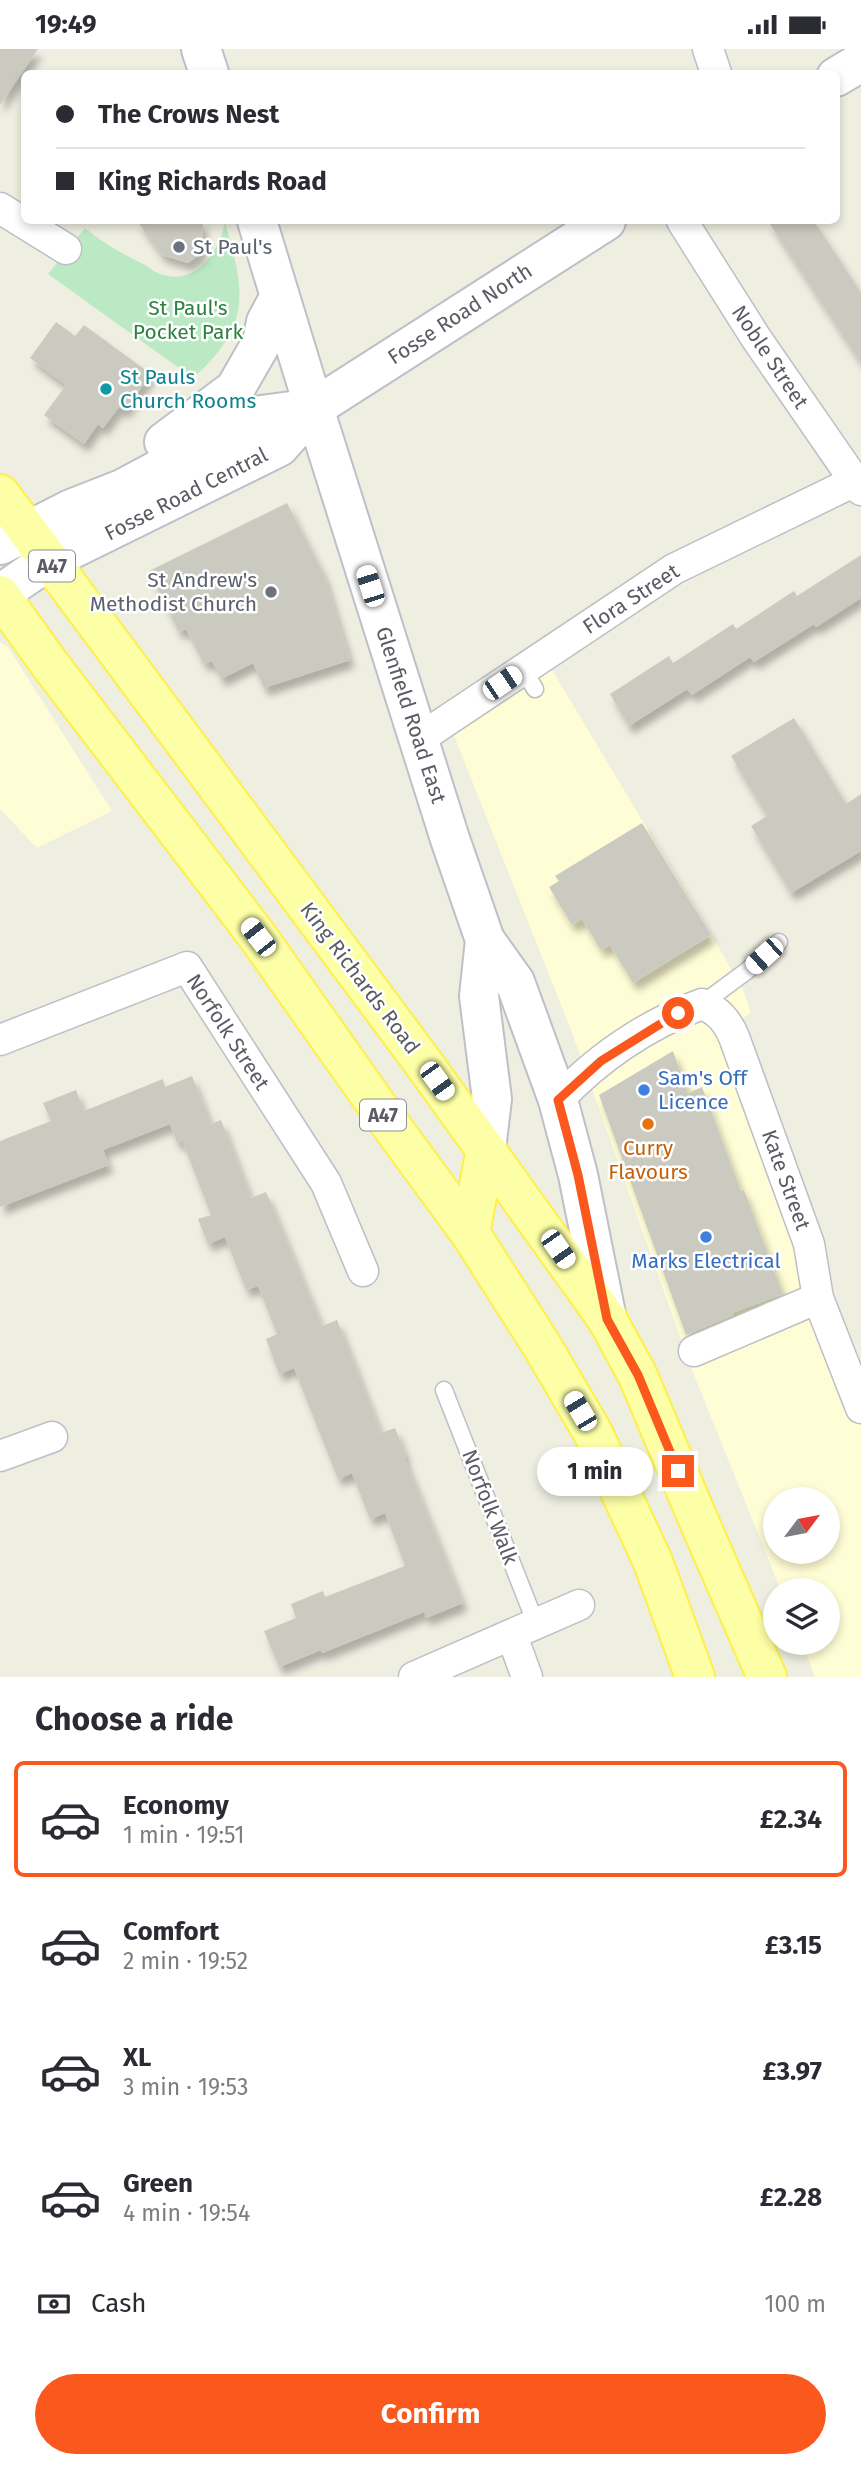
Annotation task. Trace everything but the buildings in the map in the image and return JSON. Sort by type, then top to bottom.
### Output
[{"type":"main road","name":"King Richards Road","points":[[0,494],[13,538],[48,561],[486,1149],[607,1319],[638,1375],[768,1677]]},
{"type":"main road","name":"A47","points":[[0,594],[48,662],[258,937],[470,1233],[542,1346],[593,1433],[653,1562],[695,1677]]},
{"type":"main road","points":[[470,1233],[486,1149]]},
{"type":"street","points":[[201,49],[208,70]]},
{"type":"street","points":[[708,49],[715,70]]},
{"type":"street","points":[[840,75],[861,62]]},
{"type":"street","points":[[0,208],[21,221]]},
{"type":"street","points":[[26,224],[66,249]]},
{"type":"street","name":"Glenfield Road East","points":[[258,224],[314,408],[485,940],[515,982],[558,1100],[578,1175],[607,1319]]},
{"type":"street","name":"Fosse Road North","points":[[314,408],[601,224]]},
{"type":"street","name":"Noble Street","points":[[684,224],[756,338],[858,486]]},
{"type":"street","name":"Fosse Road Central","points":[[71,509],[114,474],[181,431],[235,389],[262,342],[266,322],[280,296]]},
{"type":"street","name":"Fosse Road Central","points":[[13,538],[71,509],[122,489],[261,415],[314,408]]},
{"type":"street","name":"Fosse Road Central","points":[[0,594],[48,561],[279,447],[314,408]]},
{"type":"street","name":"Flora Street","points":[[419,739],[529,679],[674,569],[858,486]]},
{"type":"street","name":"Glenfield Road East","points":[[485,940],[480,996],[492,1099],[486,1149]]},
{"type":"street","name":"Norfolk Street","points":[[0,1040],[187,967],[326,1183],[363,1272]]},
{"type":"street","points":[[558,1100],[601,1061],[639,1035],[678,1013],[702,1004]]},
{"type":"street","name":"Kate Street","points":[[702,1004],[724,1018],[734,1037],[808,1244],[818,1297],[861,1408]]},
{"type":"street","points":[[694,1351],[818,1297]]},
{"type":"street","points":[[0,1456],[52,1437]]},
{"type":"street","points":[[414,1677],[579,1605]]},
{"type":"street","points":[[524,1630],[527,1677]]},
{"type":"lane","points":[[702,1004],[779,942]]},
{"type":"lane","name":"Norfolk Walk","points":[[444,1390],[524,1630]]},
{"type":"shaded area","points":[[0,642],[8,647],[112,811],[37,848],[0,809]]},
{"type":"shaded area","points":[[552,670],[741,985],[751,1012],[731,1029],[861,1410],[861,1677],[815,1677],[807,1655],[840,1655],[840,1578],[776,1578],[771,1565],[840,1565],[840,1487],[763,1487],[763,1546],[690,1365],[571,1030],[453,733]]},
{"type":"green space","name":"St Paul's Pocket Park","points":[[226,224],[237,269],[239,307],[226,341],[193,378],[48,274],[85,228],[159,274],[176,277],[187,275],[205,263]]},
{"type":"place","name":"St Paul's","points":[[179,247]]},
{"type":"place","name":"St Pauls Church Rooms","points":[[106,389]]},
{"type":"place","name":"St Andrew's Methodist Church","points":[[271,592]]},
{"type":"place","name":"Sam's Off Licence","points":[[644,1090]]},
{"type":"place","name":"Curry Flavours","points":[[648,1124]]},
{"type":"place","name":"Marks Electrical","points":[[706,1237]]},
{"type":"route","points":[[678,1013],[601,1061],[558,1100],[578,1175],[607,1319],[638,1375],[678,1471]]}]
